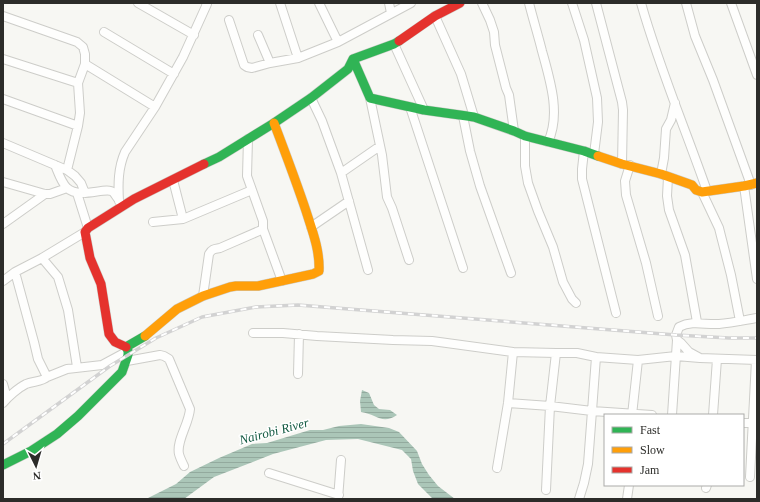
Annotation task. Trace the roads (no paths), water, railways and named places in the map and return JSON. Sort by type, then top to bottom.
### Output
[{"type":"street","points":[[138,3],[194,35]]},
{"type":"street","points":[[119,201],[118,182],[125,152],[156,107],[174,74],[194,35],[207,4],[206,3]]},
{"type":"street","points":[[280,3],[298,58]]},
{"type":"street","points":[[318,3],[338,42]]},
{"type":"street","points":[[389,3],[391,13]]},
{"type":"street","points":[[229,20],[244,65],[252,68],[298,58],[338,42],[411,3]]},
{"type":"street","points":[[3,281],[15,272],[42,258],[129,202],[215,159],[274,123],[311,98],[348,69],[353,59],[394,44],[435,16],[460,3]]},
{"type":"street","points":[[482,3],[494,32],[495,45],[509,95],[514,131]]},
{"type":"street","points":[[529,3],[549,75],[553,103],[553,127],[551,137],[548,142]]},
{"type":"street","points":[[572,3],[584,40],[597,98],[598,122],[594,154]]},
{"type":"street","points":[[596,3],[622,102],[626,165],[626,196],[646,263],[658,316]]},
{"type":"street","points":[[641,3],[652,43],[675,103],[704,192],[719,228],[731,275],[740,321]]},
{"type":"street","points":[[686,3],[695,36],[713,80],[751,185],[757,279]]},
{"type":"street","points":[[732,3],[757,75]]},
{"type":"street","points":[[3,16],[77,42],[83,47],[86,54],[86,64],[78,84],[80,113],[78,126],[67,170]]},
{"type":"street","points":[[435,16],[461,74],[474,117]]},
{"type":"street","points":[[104,32],[174,74]]},
{"type":"street","points":[[258,35],[270,63]]},
{"type":"street","points":[[394,44],[424,110]]},
{"type":"street","points":[[353,59],[370,98],[382,155],[388,197],[409,260]]},
{"type":"street","points":[[3,60],[78,84]]},
{"type":"street","points":[[86,64],[156,107]]},
{"type":"street","points":[[311,98],[322,121],[341,173],[368,270]]},
{"type":"street","points":[[370,98],[424,110],[474,117],[525,136],[584,151],[692,185],[696,190],[704,192],[751,185]]},
{"type":"street","points":[[3,99],[78,126]]},
{"type":"street","points":[[675,103],[671,120],[666,129],[664,176],[669,210],[685,254],[697,322]]},
{"type":"street","points":[[410,107],[463,268]]},
{"type":"street","points":[[463,116],[470,151],[480,186],[511,272]]},
{"type":"street","points":[[5,401],[26,384],[45,379],[67,368],[102,365],[142,338],[178,309],[203,296],[230,287],[258,286],[313,274],[319,271],[320,266],[311,227],[285,150],[274,123]]},
{"type":"street","points":[[525,136],[525,166],[528,183],[551,241],[563,282],[572,300],[576,303]]},
{"type":"street","points":[[248,139],[247,176],[263,221],[262,228],[282,281]]},
{"type":"street","points":[[3,143],[67,170],[81,183],[90,258],[100,280],[110,338],[127,349]]},
{"type":"street","points":[[341,173],[380,146]]},
{"type":"street","points":[[584,151],[582,179],[616,313]]},
{"type":"street","points":[[55,165],[67,188],[81,193],[109,190],[113,192],[119,201]]},
{"type":"street","points":[[173,180],[183,219]]},
{"type":"street","points":[[3,182],[45,194],[50,194],[67,188]]},
{"type":"street","points":[[153,222],[183,219],[252,190]]},
{"type":"street","points":[[3,224],[45,194]]},
{"type":"street","points":[[119,201],[129,202]]},
{"type":"street","points":[[311,227],[349,201]]},
{"type":"street","points":[[203,296],[209,254],[211,251],[259,231],[262,228]]},
{"type":"street","points":[[42,258],[58,277],[68,310],[77,367]]},
{"type":"street","points":[[15,272],[38,359],[47,377]]},
{"type":"street","points":[[672,414],[677,340],[676,335],[679,326],[697,322],[718,324],[757,318]]},
{"type":"street","points":[[253,333],[283,333],[432,341],[513,352],[577,353],[596,357],[638,360],[676,356],[717,359],[755,359],[755,423],[750,477]]},
{"type":"street","points":[[298,374],[299,334]]},
{"type":"street","points":[[677,340],[692,355],[700,358]]},
{"type":"street","points":[[3,465],[31,451],[57,434],[78,416],[124,370],[127,361],[127,349]]},
{"type":"street","points":[[497,468],[508,402],[513,352]]},
{"type":"street","points":[[546,490],[550,406],[556,353]]},
{"type":"street","points":[[127,361],[160,355],[169,359],[190,409],[188,420],[178,447],[179,456],[184,466]]},
{"type":"street","points":[[579,499],[588,464],[596,357]]},
{"type":"street","points":[[713,414],[717,359]]},
{"type":"street","points":[[508,402],[632,414],[638,360]]},
{"type":"street","points":[[3,384],[5,401]]},
{"type":"street","points":[[744,423],[755,423]]},
{"type":"street","points":[[269,473],[338,497],[341,460]]},
{"type":"street","points":[[627,499],[630,486]]},
{"type":"railway","points":[[3,444],[110,366],[156,338],[202,317],[256,307],[298,305],[676,335],[757,338]]},
{"type":"water label","name":"Nairobi River","points":[[274,431]]}]
